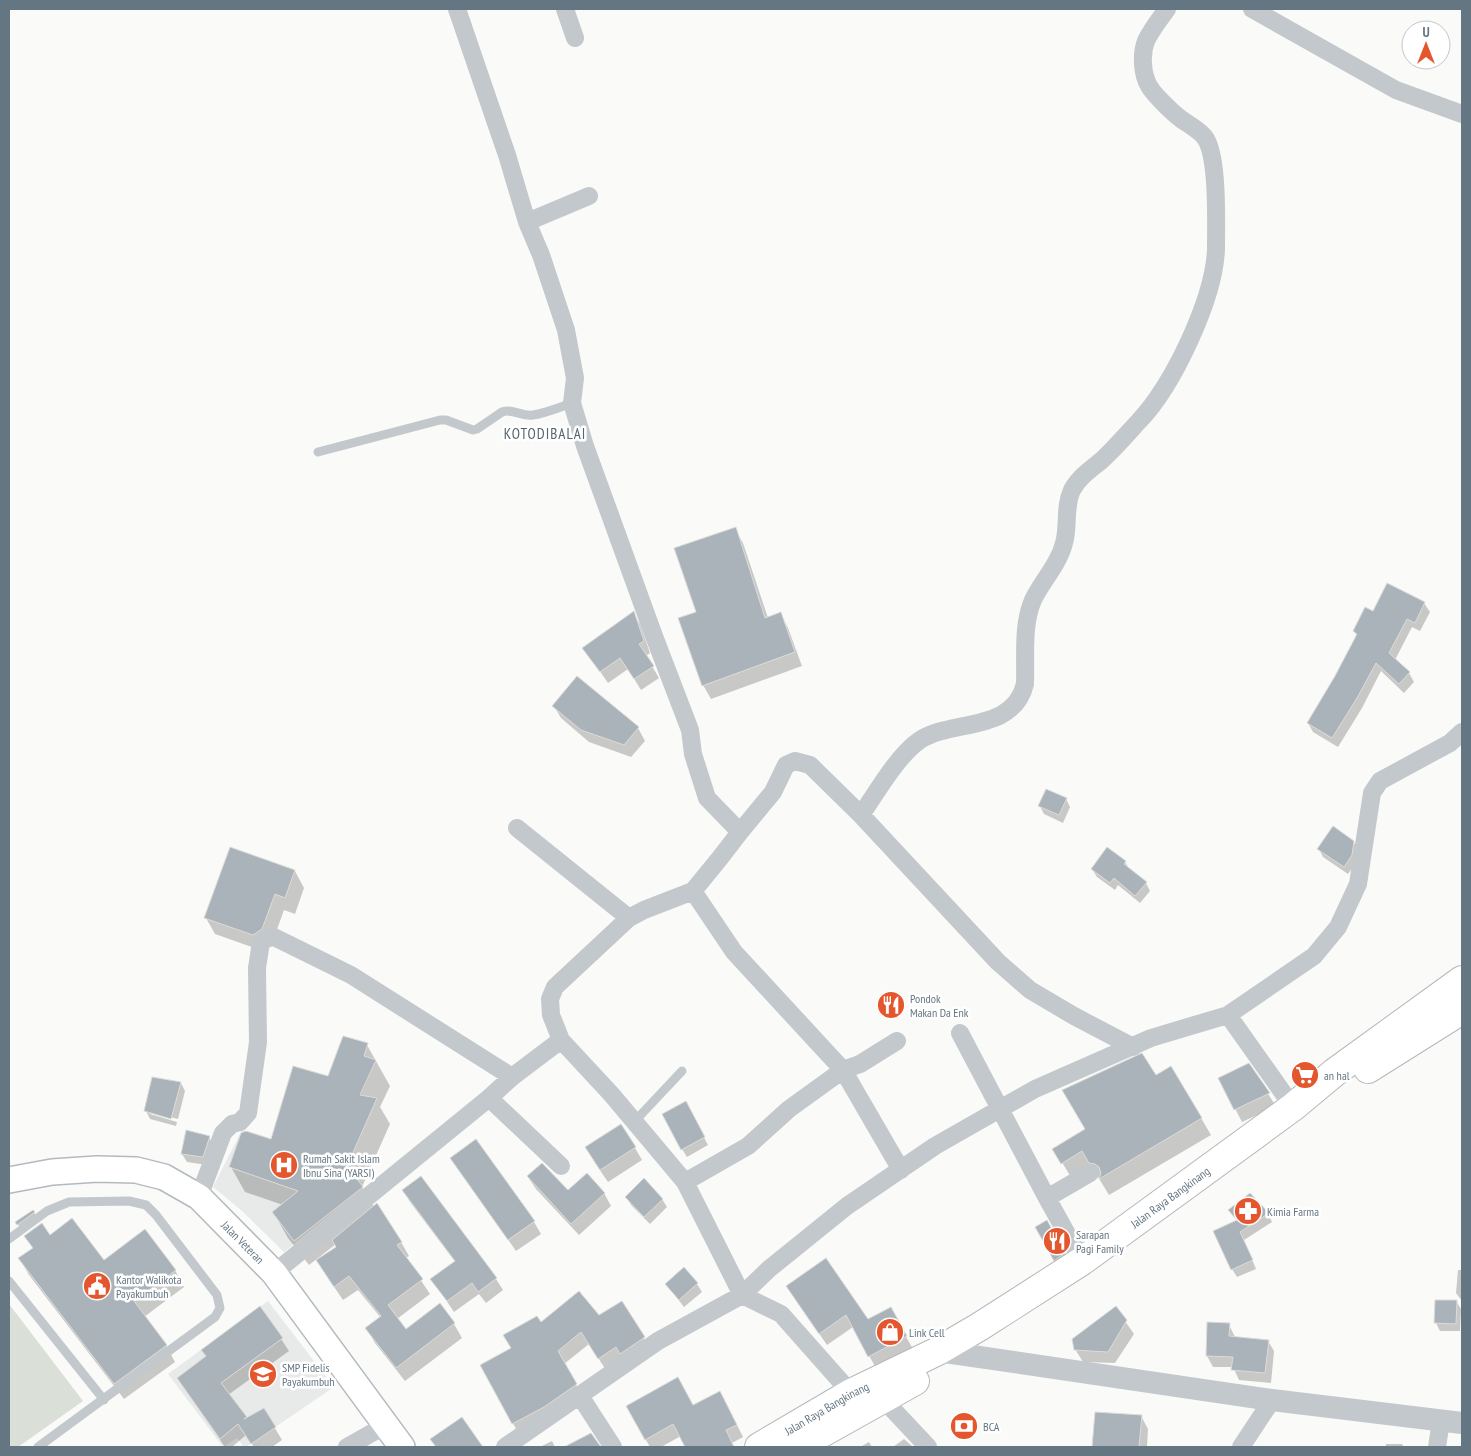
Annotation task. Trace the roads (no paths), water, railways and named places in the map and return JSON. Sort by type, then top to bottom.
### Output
[{"type":"highway","name":"Jalan Raya Bangkinang","points":[[797,1447],[883,1399],[949,1353],[1285,1132],[1340,1078],[1462,980]]},
{"type":"highway","name":"Jalan Raya Bangkinang","points":[[759,1447],[851,1394],[949,1353],[979,1327],[1082,1261],[1292,1107],[1462,1010]]},
{"type":"main road","name":"Jalan Veteran","points":[[9,1180],[52,1172],[97,1169],[136,1170],[164,1177],[199,1197],[274,1273],[402,1447]]},
{"type":"street","points":[[457,9],[566,330],[575,378],[572,403],[588,456],[690,730],[693,754],[706,798],[740,832]]},
{"type":"street","points":[[565,9],[575,38]]},
{"type":"street","points":[[861,815],[906,750],[922,739],[938,733],[996,718],[1012,707],[1023,695],[1026,684],[1029,613],[1033,600],[1058,558],[1065,542],[1066,510],[1073,490],[1083,476],[1142,419],[1166,387],[1199,320],[1211,281],[1216,250],[1212,152],[1206,138],[1176,115],[1149,86],[1145,74],[1142,54],[1146,40],[1167,9]]},
{"type":"street","points":[[1252,9],[1396,90],[1462,114]]},
{"type":"street","points":[[528,222],[589,196]]},
{"type":"street","points":[[504,1447],[658,1341],[742,1295],[769,1270],[847,1206],[935,1146],[1036,1089],[1151,1038],[1228,1015],[1314,956],[1338,927],[1358,884],[1372,793],[1380,781],[1458,742]]},
{"type":"street","points":[[851,1394],[781,1314],[742,1295],[686,1182],[612,1095],[561,1040],[551,1015],[550,999],[555,987],[629,918],[644,910],[693,891],[773,792],[786,765],[795,762],[810,765],[861,815],[998,962],[1030,990],[1133,1047]]},
{"type":"street","points":[[517,828],[629,918]]},
{"type":"street","points":[[693,891],[734,952],[843,1070],[901,1170]]},
{"type":"street","points":[[199,1197],[223,1133],[232,1124],[240,1122],[248,1113],[258,1042],[257,968],[261,942],[268,938],[274,937],[351,976],[512,1077]]},
{"type":"street","points":[[1228,1015],[1292,1107]]},
{"type":"street","points":[[960,1033],[1082,1261]]},
{"type":"street","points":[[274,1273],[489,1098],[512,1077],[561,1040]]},
{"type":"street","points":[[686,1182],[748,1146],[789,1109],[843,1070],[860,1064],[898,1041]]},
{"type":"street","points":[[489,1098],[561,1166]]},
{"type":"street","points":[[1047,1198],[1090,1174]]},
{"type":"street","points":[[949,1353],[1272,1400],[1451,1422],[1437,1447]]},
{"type":"street","points":[[580,1396],[613,1447]]},
{"type":"street","points":[[883,1399],[928,1447]]},
{"type":"street","points":[[1241,1447],[1272,1400]]},
{"type":"street","points":[[347,1447],[386,1425]]},
{"type":"lane","points":[[318,452],[440,420],[446,420],[467,430],[477,430],[507,410],[534,415],[572,403]]},
{"type":"lane","points":[[634,1122],[682,1071]]},
{"type":"lane","points":[[9,1239],[46,1211],[70,1202],[130,1201],[146,1205],[156,1215],[217,1295],[220,1308],[215,1317],[38,1447]]},
{"type":"lane","points":[[9,1281],[104,1400]]},
{"type":"place","name":"Pondok Makan Da Enk","points":[[891,1005]]},
{"type":"place","name":"an hal","points":[[1305,1075]]},
{"type":"place","name":"Rumah Sakit Islam Ibnu Sina (YARSI)","points":[[284,1165]]},
{"type":"place","name":"Kimia Farma","points":[[1248,1211]]},
{"type":"place","name":"Sarapan Pagi Family","points":[[1057,1241]]},
{"type":"place","name":"Kantor Walikota Payakumbuh","points":[[97,1286]]},
{"type":"place","name":"Link Cell","points":[[890,1332]]},
{"type":"place","name":"SMP Fidelis Payakumbuh","points":[[263,1374]]},
{"type":"place","name":"BCA","points":[[964,1426]]},
{"type":"district","name":"KOTODIBALAI","points":[[545,433]]}]
